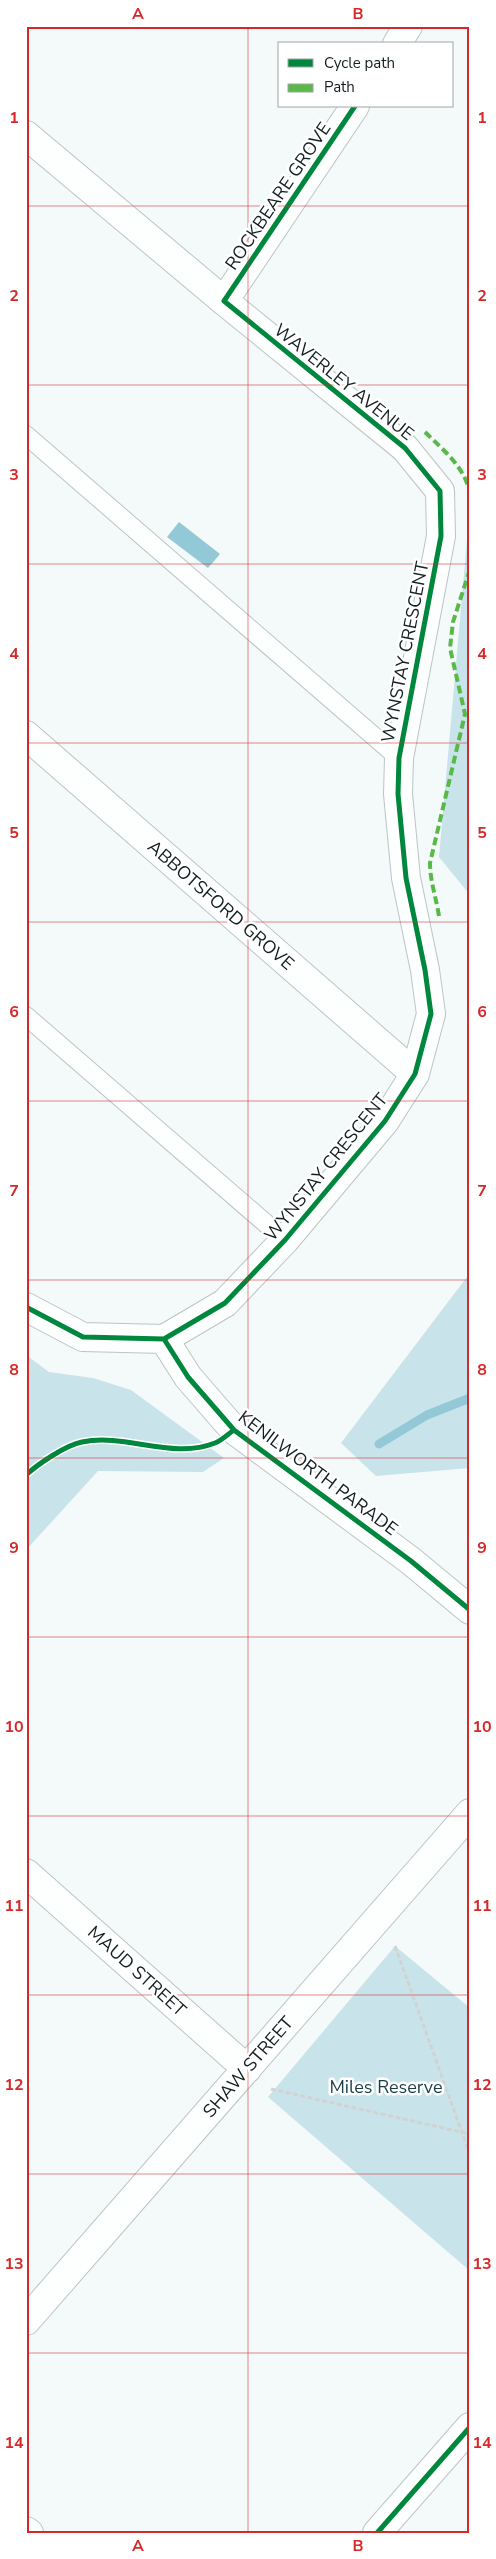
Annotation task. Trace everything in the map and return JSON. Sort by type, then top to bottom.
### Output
[{"type":"street","points":[[398,42],[408,26]]},
{"type":"street","name":"ROCKBEARE GROVE","points":[[224,301],[353,108]]},
{"type":"street","name":"WAVERLEY AVENUE","points":[[26,135],[224,301],[405,448],[440,491]]},
{"type":"street","name":"WYNSTAY CRESCENT","points":[[164,1339],[225,1303],[285,1240],[385,1121],[415,1074],[431,1014],[425,970],[406,878],[398,794],[399,758],[441,536],[440,491]]},
{"type":"street","name":"ABBOTSFORD GROVE","points":[[26,735],[415,1074]]},
{"type":"street","points":[[26,1307],[83,1337],[164,1339]]},
{"type":"street","name":"KENILWORTH PARADE","points":[[164,1339],[188,1377],[234,1430],[411,1561],[470,1610]]},
{"type":"street","name":"SHAW STREET","points":[[26,2321],[470,1813]]},
{"type":"street","name":"MAUD STREET","points":[[26,1873],[247,2069]]},
{"type":"street","points":[[377,2533],[470,2427]]},
{"type":"lane","points":[[26,435],[399,758]]},
{"type":"lane","points":[[26,1016],[285,1240]]},
{"type":"path","points":[[395,1946],[470,2155]]},
{"type":"path","points":[[271,2089],[470,2134]]},
{"type":"green space","points":[[470,506],[470,895],[439,857]]},
{"type":"green space","points":[[470,1273],[470,1468],[376,1476],[341,1443]]},
{"type":"green space","points":[[26,1355],[49,1372],[93,1378],[131,1390],[224,1458],[203,1472],[98,1471],[26,1550]]},
{"type":"green space","name":"Miles Reserve","points":[[395,1946],[470,2008],[470,2271],[268,2097]]},
{"type":"water","points":[[179,522],[220,554],[208,568],[167,537]]},
{"type":"waterway","points":[[379,1444],[427,1415],[470,1398]]},
{"type":"marked path","points":[[425,432],[458,467],[470,493]]},
{"type":"marked path","points":[[439,916],[430,863],[465,714],[450,648],[453,622],[470,569]]},
{"type":"cycle path","points":[[164,1339],[225,1303],[285,1240],[385,1121],[415,1074],[431,1014],[425,970],[406,878],[398,794],[399,758],[441,536],[440,491],[405,448],[224,301],[354,108]]},
{"type":"cycle path","points":[[26,1307],[83,1337],[164,1339]]},
{"type":"cycle path","points":[[164,1339],[188,1377],[234,1430],[411,1561],[470,1610]]},
{"type":"cycle path","points":[[26,1475],[52,1456],[82,1442],[115,1441],[182,1449],[217,1442],[234,1430]]},
{"type":"cycle path","points":[[377,2533],[470,2427]]}]
